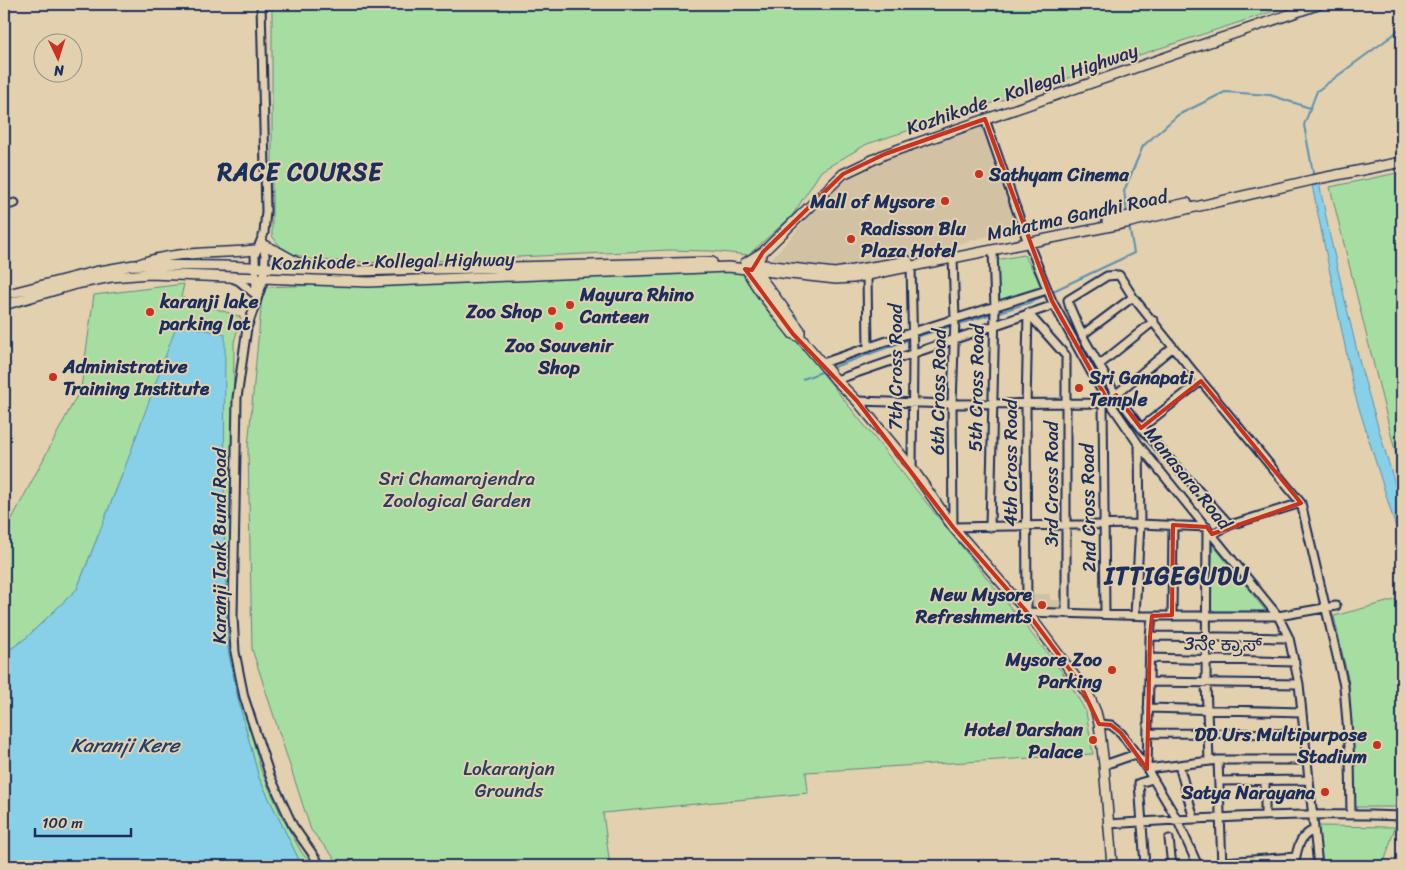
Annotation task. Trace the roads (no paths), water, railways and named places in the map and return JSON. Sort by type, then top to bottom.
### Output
[{"type":"main road","name":"Kozhikode - Kollegal Highway","points":[[763,252],[843,174],[885,154],[1320,4]]},
{"type":"main road","name":"Mahatma Gandhi Road","points":[[756,267],[835,273],[910,261],[1136,218],[1402,156]]},
{"type":"main road","name":"Mahatma Gandhi Road","points":[[1316,176],[1402,162]]},
{"type":"main road","name":"Mahatma Gandhi Road","points":[[756,267],[836,279],[867,275],[993,250],[1027,240]]},
{"type":"main road","points":[[134,266],[166,257],[260,246],[276,250],[289,260],[308,269]]},
{"type":"main road","points":[[763,252],[745,266],[793,334],[800,337],[857,401],[912,468],[954,527],[1027,612],[1080,682],[1096,712],[1099,724],[1112,866]]},
{"type":"main road","points":[[763,252],[756,267],[800,330],[800,337]]},
{"type":"main road","name":"Kozhikode - Kollegal Highway","points":[[4,295],[94,272],[134,266],[353,271],[725,262],[756,267]]},
{"type":"main road","name":"Kozhikode - Kollegal Highway","points":[[4,305],[76,284],[112,277],[148,274],[368,282],[745,266]]},
{"type":"street","points":[[260,279],[255,268],[266,211],[261,4]]},
{"type":"street","name":"Manasara Road","points":[[985,119],[1027,240],[1053,303],[1106,402],[1278,616],[1289,638],[1299,684],[1318,866]]},
{"type":"street","points":[[4,206],[15,203]]},
{"type":"street","points":[[260,246],[265,254],[265,268],[260,279]]},
{"type":"street","name":"5th Cross Road","points":[[990,527],[995,308],[993,250]]},
{"type":"street","name":"6th Cross Road","points":[[953,257],[955,321],[952,404],[954,527]]},
{"type":"street","name":"7th Cross Road","points":[[911,266],[913,334],[912,468]]},
{"type":"street","points":[[867,275],[868,348]]},
{"type":"street","points":[[1230,525],[1141,428],[1116,394],[1082,335],[1068,300],[1108,276],[1119,275],[1173,347],[1301,503],[1344,686],[1350,759],[1351,814]]},
{"type":"street","points":[[229,277],[239,281],[256,297]]},
{"type":"street","name":"Karanji Tank Bund Road","points":[[260,279],[247,328],[237,398],[233,617],[235,652],[244,698],[270,776],[293,826],[321,866]]},
{"type":"street","points":[[824,364],[1048,290]]},
{"type":"street","points":[[1082,335],[1133,296]]},
{"type":"street","points":[[836,379],[913,354],[955,336],[1053,303]]},
{"type":"street","name":"3rd Cross Road","points":[[1028,313],[1066,356],[1066,612]]},
{"type":"street","name":"4th Cross Road","points":[[1027,612],[1026,404],[1028,313]]},
{"type":"street","points":[[1100,365],[1154,321]]},
{"type":"street","points":[[857,401],[952,404],[1106,402],[1173,347]]},
{"type":"street","points":[[1141,428],[1201,381]]},
{"type":"street","name":"2nd Cross Road","points":[[1105,613],[1106,402]]},
{"type":"street","points":[[1135,615],[1140,524],[1139,444]]},
{"type":"street","points":[[1212,534],[1230,525],[1301,503]]},
{"type":"street","points":[[954,527],[1140,524],[1207,527],[1206,683],[1208,761]]},
{"type":"street","points":[[1172,615],[1173,526]]},
{"type":"street","points":[[1027,612],[1152,616],[1278,616],[1336,606]]},
{"type":"street","points":[[1147,769],[1152,616]]},
{"type":"street","points":[[1150,636],[1289,638]]},
{"type":"street","name":"3ನೆೇ ಕ್ರಾಸ್","points":[[1150,658],[1295,662]]},
{"type":"street","points":[[1149,682],[1299,684]]},
{"type":"street","points":[[1148,708],[1302,712]]},
{"type":"street","points":[[1099,724],[1111,725],[1121,733],[1147,769],[1177,819],[1198,866]]},
{"type":"street","points":[[1148,732],[1305,734]]},
{"type":"street","points":[[1104,765],[1136,754]]},
{"type":"street","points":[[1147,769],[1218,760],[1307,760]]},
{"type":"street","points":[[1218,760],[1221,864],[1258,863],[1296,857]]},
{"type":"street","points":[[1179,764],[1194,819]]},
{"type":"street","points":[[1145,866],[1139,783],[1153,779]]},
{"type":"street","points":[[1218,781],[1309,780]]},
{"type":"street","points":[[1265,781],[1265,816]]},
{"type":"street","points":[[1108,824],[1265,816],[1351,814],[1402,816]]},
{"type":"street","points":[[1294,866],[1300,841],[1306,833],[1314,830]]},
{"type":"street","points":[[1169,839],[1172,866]]},
{"type":"water","points":[[1319,183],[1361,368],[1402,509],[1402,547],[1355,395],[1312,185]]},
{"type":"water","name":"Karanji Kere","points":[[177,324],[225,334],[224,527],[228,650],[238,699],[259,778],[302,866],[4,866],[4,654],[26,638],[77,589],[124,470]]},
{"type":"waterway","points":[[1314,178],[1304,125],[1317,91],[1393,35],[1402,26]]},
{"type":"waterway","points":[[1127,213],[1124,191],[1143,146],[1178,115],[1225,92],[1270,95],[1310,108]]},
{"type":"waterway","points":[[1051,292],[1134,253],[1129,225]]},
{"type":"waterway","points":[[997,313],[1046,295]]},
{"type":"waterway","points":[[956,325],[992,314]]},
{"type":"waterway","points":[[916,337],[952,326]]},
{"type":"waterway","points":[[831,368],[911,339]]},
{"type":"waterway","points":[[803,379],[824,371]]},
{"type":"place","name":"Sathyam Cinema","points":[[979,174]]},
{"type":"place","name":"Mall of Mysore","points":[[945,201]]},
{"type":"place","name":"Radisson Blu Plaza Hotel","points":[[851,239]]},
{"type":"place","name":"Mayura Rhino Canteen","points":[[570,305]]},
{"type":"place","name":"Zoo Shop","points":[[552,311]]},
{"type":"place","name":"karanji lake parking lot","points":[[150,312]]},
{"type":"place","name":"Zoo Souvenir Shop","points":[[559,326]]},
{"type":"place","name":"Administrative Training Institute","points":[[53,377]]},
{"type":"place","name":"Sri Ganapati Temple","points":[[1079,388]]},
{"type":"place","name":"New Mysore Refreshments","points":[[1042,605]]},
{"type":"place","name":"Mysore Zoo Parking","points":[[1112,670]]},
{"type":"place","name":"Hotel Darshan Palace","points":[[1093,740]]},
{"type":"place","name":"DD Urs Multipurpose Stadium","points":[[1377,745]]},
{"type":"place","name":"Satya Narayana","points":[[1325,792]]},
{"type":"district","name":"RACE COURSE","points":[[300,172]]},
{"type":"district","name":"ITTIGEGUDU","points":[[1177,576]]},
{"type":"park label","name":"Sri Chamarajendra Zoological Garden","points":[[457,489]]},
{"type":"park label","name":"Lokaranjan Grounds","points":[[509,779]]}]
